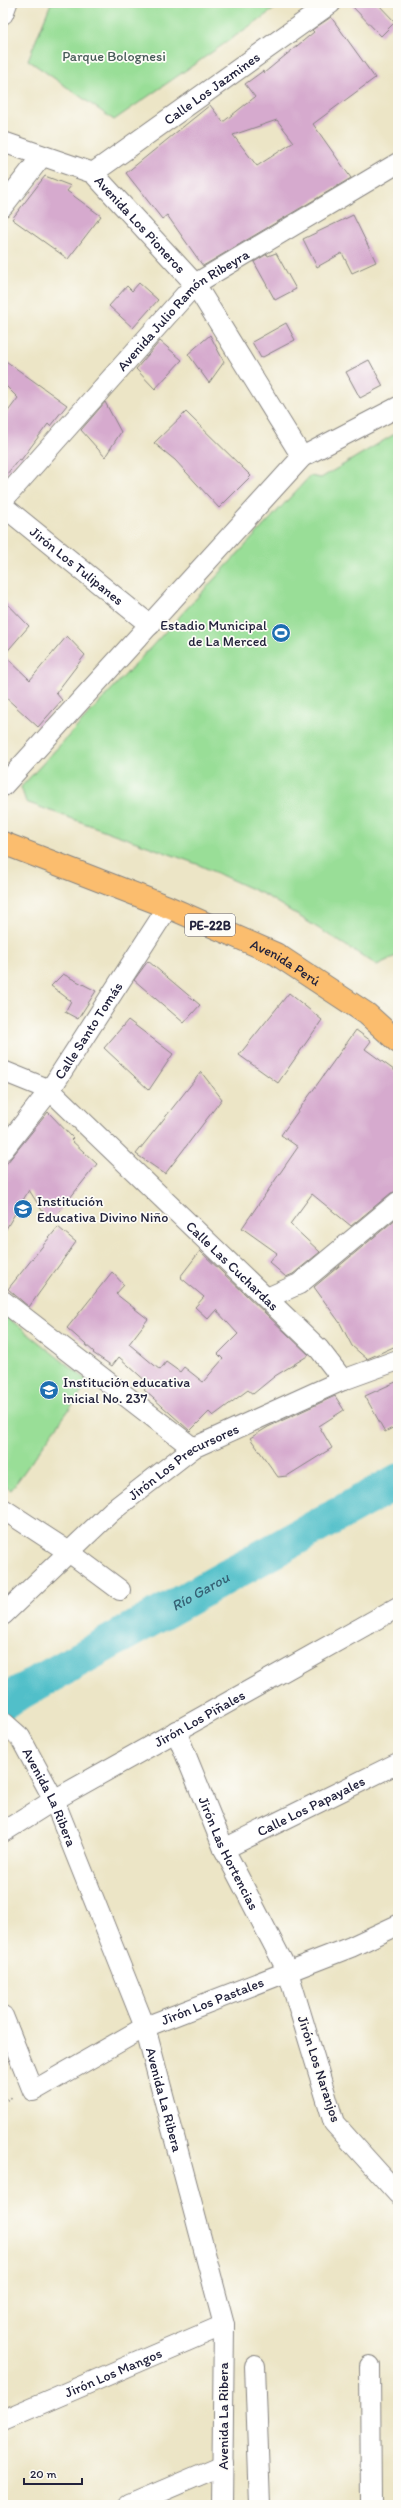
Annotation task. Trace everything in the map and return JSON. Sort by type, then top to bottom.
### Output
[{"type":"highway","name":"Avenida Perú","points":[[3,843],[168,907],[276,954],[367,1014],[398,1042]]},
{"type":"street","points":[[3,14],[7,3]]},
{"type":"street","name":"Calle Los Jazmines","points":[[93,173],[331,3]]},
{"type":"street","name":"Avenida Los Pioneros","points":[[3,142],[93,173],[195,284],[302,457]]},
{"type":"street","points":[[3,206],[42,156]]},
{"type":"street","name":"Avenida Julio Ramón Ribeyra","points":[[3,500],[195,284],[398,163]]},
{"type":"street","points":[[3,786],[302,457],[398,407]]},
{"type":"street","name":"Jirón Los Tulipanes","points":[[3,506],[150,624]]},
{"type":"street","name":"Calle Santo Tomás","points":[[3,1150],[50,1090],[168,907]]},
{"type":"street","name":"Calle Las Cuchardas","points":[[3,1071],[50,1090],[319,1349],[343,1380]]},
{"type":"street","points":[[267,1298],[299,1284],[398,1202]]},
{"type":"street","points":[[3,1301],[194,1448]]},
{"type":"street","name":"Jirón Los Precursores","points":[[3,1615],[112,1511],[194,1448],[343,1380],[398,1360]]},
{"type":"street","points":[[3,1509],[69,1552],[120,1590]]},
{"type":"street","name":"Jirón Los Piñales","points":[[3,1832],[54,1800],[398,1607]]},
{"type":"street","name":"Avenida La Ribera","points":[[3,1722],[20,1737],[54,1800],[145,2027],[224,2325],[222,2505]]},
{"type":"street","name":"Jirón Las Hortencias","points":[[176,1731],[224,1849],[288,1972]]},
{"type":"street","name":"Calle Los Papayales","points":[[224,1849],[398,1763]]},
{"type":"street","name":"Jirón Los Pastales","points":[[3,2016],[33,2091],[145,2027],[351,1947],[398,1925]]},
{"type":"street","name":"Jirón Los Naranjos","points":[[288,1972],[334,2123],[398,2194]]},
{"type":"street","name":"Jirón Los Mangos","points":[[3,2420],[224,2325]]},
{"type":"street","points":[[254,2366],[260,2505]]},
{"type":"street","points":[[370,2366],[371,2505]]},
{"type":"street","points":[[130,2505],[223,2466]]},
{"type":"green space","name":"Parque Bolognesi","points":[[51,3],[283,3],[114,120],[28,60]]},
{"type":"green space","name":"Estadio Municipal de La Merced","points":[[398,432],[398,955],[377,965],[265,895],[197,864],[26,802],[21,787],[310,476],[321,478]]},
{"type":"green space","points":[[3,1314],[89,1382],[11,1490],[3,1485]]},
{"type":"building","points":[[349,3],[377,3],[395,22],[381,36]]},
{"type":"building","points":[[331,17],[375,78],[313,124],[351,178],[203,266],[167,215],[162,219],[126,173],[210,105],[223,122],[255,97],[245,84],[263,71],[264,73],[314,32],[312,30]],"holes":[[[277,120],[294,142],[257,166],[233,135]]]},
{"type":"building","points":[[45,176],[71,186],[67,191],[101,216],[68,259],[12,219]]},
{"type":"building","points":[[353,215],[376,262],[352,273],[342,253],[317,267],[303,239]]},
{"type":"building","points":[[276,253],[296,289],[275,300],[254,262],[267,254],[268,256]]},
{"type":"building","points":[[139,283],[158,300],[133,328],[109,306],[127,286],[132,291]]},
{"type":"building","points":[[286,323],[295,340],[261,358],[252,342]]},
{"type":"building","points":[[210,335],[224,362],[209,383],[188,354]]},
{"type":"building","points":[[160,341],[182,360],[155,389],[136,369]]},
{"type":"building","points":[[3,359],[67,405],[50,426],[48,424],[21,460],[19,459],[3,479],[3,418],[18,398],[3,383]]},
{"type":"building","points":[[369,360],[383,386],[360,398],[346,372]]},
{"type":"building","points":[[105,402],[121,432],[105,457],[81,430]]},
{"type":"building","points":[[186,412],[251,476],[219,508],[175,460],[154,443]]},
{"type":"building","points":[[3,599],[29,626],[4,655],[30,680],[67,636],[85,655],[56,693],[62,700],[38,727],[3,695]]},
{"type":"building","points":[[148,961],[200,1005],[184,1023],[134,980]]},
{"type":"building","points":[[63,974],[96,991],[78,1019],[65,1012],[71,1001],[51,986]]},
{"type":"building","points":[[289,993],[322,1020],[278,1083],[239,1055]]},
{"type":"building","points":[[128,1020],[173,1054],[149,1090],[104,1048]]},
{"type":"building","points":[[356,1030],[371,1041],[365,1049],[398,1073],[398,1191],[391,1193],[351,1226],[312,1194],[290,1224],[320,1252],[293,1274],[286,1277],[269,1262],[277,1253],[242,1228],[298,1147],[281,1135]]},
{"type":"building","points":[[201,1072],[222,1099],[165,1174],[136,1154]]},
{"type":"building","points":[[48,1112],[73,1138],[71,1140],[97,1164],[50,1223],[29,1190],[3,1234],[3,1168]]},
{"type":"building","points":[[398,1217],[398,1345],[367,1359],[352,1346],[340,1323],[314,1287]]},
{"type":"building","points":[[58,1227],[76,1242],[29,1307],[8,1289]]},
{"type":"building","points":[[200,1251],[309,1355],[275,1376],[253,1394],[248,1390],[213,1416],[209,1412],[190,1431],[144,1390],[149,1384],[119,1357],[112,1366],[93,1353],[94,1352],[67,1328],[112,1272],[124,1285],[116,1294],[148,1319],[129,1344],[160,1370],[166,1362],[180,1372],[184,1367],[203,1382],[223,1359],[218,1354],[238,1334],[216,1310],[208,1319],[195,1307],[204,1297],[180,1277]]},
{"type":"building","points":[[398,1381],[398,1425],[385,1432],[365,1396]]},
{"type":"building","points":[[335,1396],[344,1410],[319,1426],[332,1448],[287,1476],[278,1477],[250,1438],[268,1427]]},
{"type":"waterway","name":"Río Garou","points":[[3,1702],[398,1481]]},
{"type":"place","name":"Estadio Municipal de La Merced","points":[[281,633]]},
{"type":"place","name":"Institución Educativa Divino Niño","points":[[23,1209]]},
{"type":"place","name":"Institución educativa inicial No. 237","points":[[49,1390]]}]
